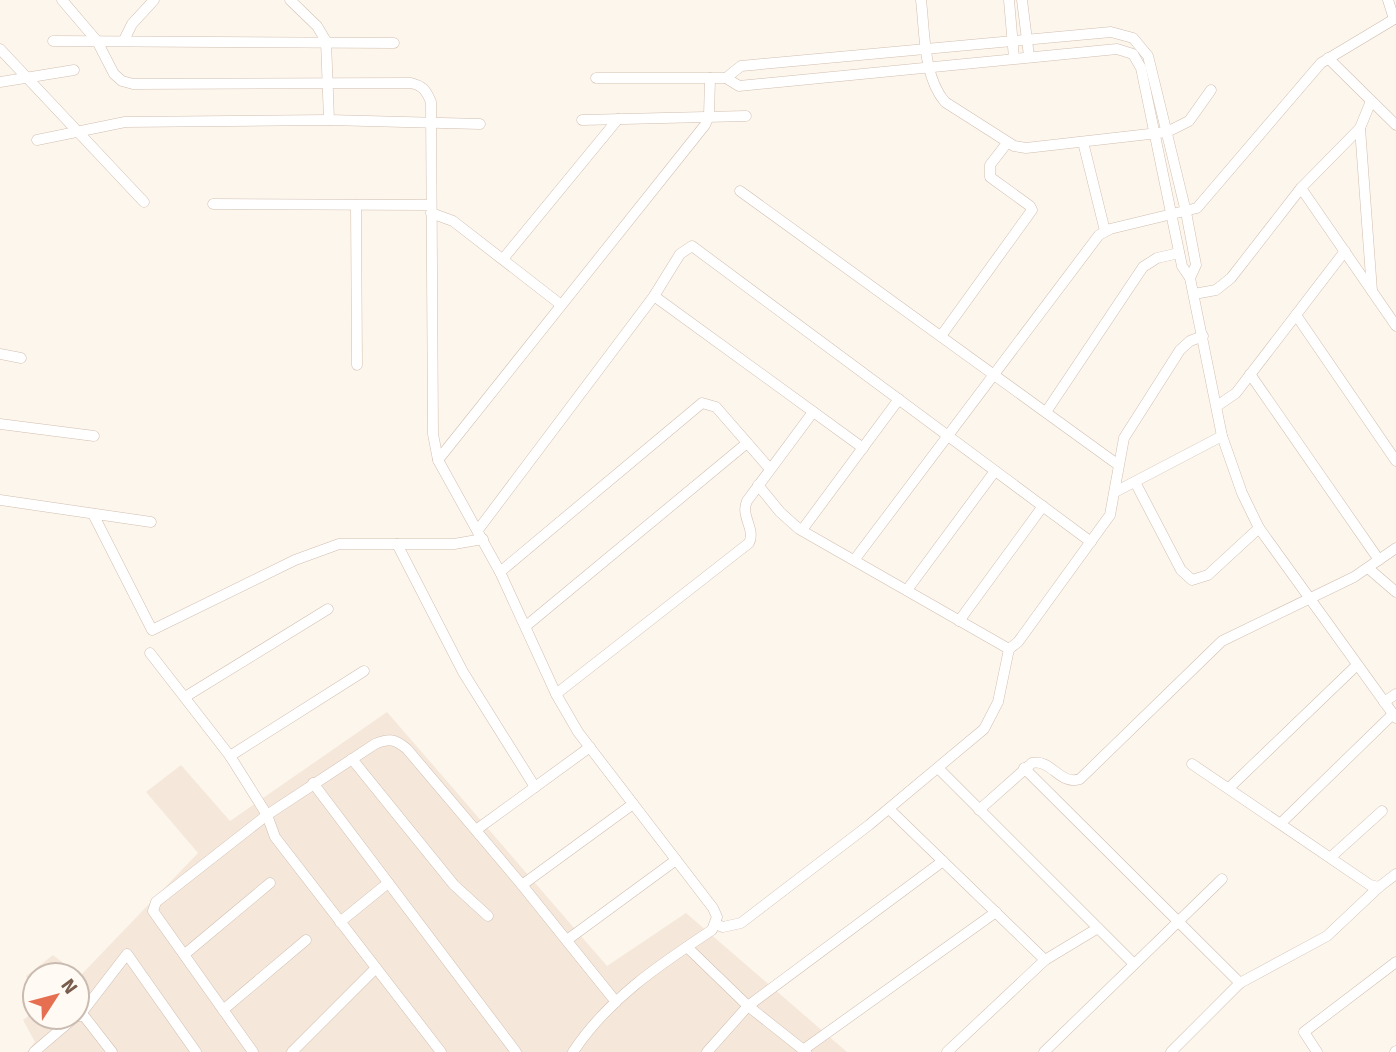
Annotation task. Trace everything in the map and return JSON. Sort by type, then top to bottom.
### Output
[{"type":"street","points":[[62,0],[97,41],[114,74],[122,81],[133,84],[420,85],[430,102],[433,434],[438,460],[500,572],[556,694],[590,747],[713,908],[715,924],[712,930],[637,981],[588,1030],[573,1052]]},
{"type":"street","points":[[124,40],[132,24],[154,0]]},
{"type":"street","points":[[290,0],[317,26],[326,41],[329,120]]},
{"type":"street","points":[[921,0],[929,69],[934,87],[945,102],[1007,143],[1026,148],[1167,132],[1189,121],[1211,90]]},
{"type":"street","points":[[1009,0],[1014,58]]},
{"type":"street","points":[[1022,0],[1029,56]]},
{"type":"street","points":[[855,559],[1091,244],[1105,231],[1197,208],[1311,73],[1328,58],[1395,19],[1388,0]]},
{"type":"street","points":[[726,78],[741,66],[1012,38],[1111,32],[1133,38],[1148,56],[1167,132],[1196,265],[1190,278]]},
{"type":"street","points":[[53,41],[394,43]]},
{"type":"street","points":[[1133,54],[1141,46]]},
{"type":"street","points":[[0,49],[144,202]]},
{"type":"street","points":[[596,78],[726,78],[739,86],[929,69],[1029,56],[1117,49],[1133,54],[1141,68],[1179,253],[1190,278],[1230,464],[1259,528],[1394,716],[1280,823]]},
{"type":"street","points":[[1328,58],[1396,125]]},
{"type":"street","points":[[0,82],[74,70]]},
{"type":"street","points":[[438,460],[709,116],[710,78]]},
{"type":"street","points":[[1194,295],[1216,290],[1231,278],[1301,188],[1360,128],[1371,101]]},
{"type":"street","points":[[582,120],[746,116]]},
{"type":"street","points":[[503,260],[618,119]]},
{"type":"street","points":[[37,140],[125,122],[329,120],[480,124]]},
{"type":"street","points":[[1360,128],[1372,291]]},
{"type":"street","points":[[1083,142],[1105,231]]},
{"type":"street","points":[[941,336],[1032,210],[990,177],[990,165],[1007,143]]},
{"type":"street","points":[[1301,188],[1396,326]]},
{"type":"street","points":[[740,191],[1117,464]]},
{"type":"street","points":[[213,204],[356,205],[431,209],[453,221],[560,304]]},
{"type":"street","points":[[356,205],[357,365]]},
{"type":"street","points":[[93,514],[152,631],[295,560],[331,546],[454,544],[480,534],[654,296],[680,254],[692,246],[1091,542]]},
{"type":"street","points":[[1217,406],[1236,393],[1345,251]]},
{"type":"street","points":[[1046,412],[1143,267],[1157,258],[1179,253]]},
{"type":"street","points":[[654,296],[863,448]]},
{"type":"street","points":[[1296,315],[1396,461]]},
{"type":"street","points":[[715,924],[723,927],[741,922],[889,809],[984,729],[993,716],[1009,649],[1018,642],[1110,514],[1117,464],[1124,438],[1180,350],[1190,341],[1203,336]]},
{"type":"street","points":[[0,354],[21,358]]},
{"type":"street","points":[[1250,374],[1379,561]]},
{"type":"street","points":[[802,530],[898,399]]},
{"type":"street","points":[[500,572],[695,406],[709,402],[716,407],[770,469]]},
{"type":"street","points":[[556,694],[748,543],[751,533],[744,506],[813,412]]},
{"type":"street","points":[[0,424],[94,436]]},
{"type":"street","points":[[1115,492],[1222,436]]},
{"type":"street","points":[[526,625],[747,443]]},
{"type":"street","points":[[907,590],[995,471]]},
{"type":"street","points":[[1135,482],[1181,570],[1192,580],[1208,575],[1259,528]]},
{"type":"street","points":[[758,485],[789,521],[802,530],[1009,649]]},
{"type":"street","points":[[0,500],[151,522]]},
{"type":"street","points":[[959,621],[1043,506]]},
{"type":"street","points":[[397,544],[463,672],[535,787]]},
{"type":"street","points":[[979,810],[1024,768],[1040,761],[1065,779],[1073,782],[1080,779],[1206,654],[1238,631],[1310,599],[1368,568],[1396,548]]},
{"type":"street","points":[[1368,568],[1396,592]]},
{"type":"street","points":[[185,697],[328,609]]},
{"type":"street","points":[[150,653],[230,756],[267,816],[275,837],[441,1052]]},
{"type":"street","points":[[1229,789],[1357,664]]},
{"type":"street","points":[[230,756],[364,671]]},
{"type":"street","points":[[1384,702],[1396,694]]},
{"type":"street","points":[[253,1052],[156,915],[154,906],[206,861],[313,783],[375,744],[388,739],[396,740],[476,830],[616,1002]]},
{"type":"street","points":[[476,830],[590,747]]},
{"type":"street","points":[[352,759],[454,885],[488,916]]},
{"type":"street","points":[[1192,764],[1361,880],[1379,887]]},
{"type":"street","points":[[1024,768],[1240,983]]},
{"type":"street","points":[[939,769],[1134,964]]},
{"type":"street","points":[[313,783],[516,1052]]},
{"type":"street","points":[[523,885],[633,804]]},
{"type":"street","points":[[889,809],[1045,960]]},
{"type":"street","points":[[1331,857],[1382,811]]},
{"type":"street","points":[[567,940],[676,860]]},
{"type":"street","points":[[707,1052],[748,1006],[943,861]]},
{"type":"street","points":[[1171,1052],[1240,983],[1327,936],[1396,874]]},
{"type":"street","points":[[1044,1052],[1222,879]]},
{"type":"street","points":[[184,954],[270,883]]},
{"type":"street","points":[[340,922],[388,883]]},
{"type":"street","points":[[687,947],[748,1006],[804,1051],[996,912]]},
{"type":"street","points":[[947,1052],[1045,960],[1097,928]]},
{"type":"street","points":[[223,1010],[306,940]]},
{"type":"street","points":[[91,999],[127,954],[196,1052]]},
{"type":"street","points":[[1317,1052],[1304,1032],[1396,962]]},
{"type":"street","points":[[292,1052],[376,968]]},
{"type":"street","points":[[91,1025],[112,1052]]},
{"type":"street","points":[[34,1052],[59,1031]]},
{"type":"shaded area","points":[[387,712],[607,966],[686,913],[847,1052],[27,1052],[35,1042],[29,1031],[91,1031],[91,965],[198,853],[146,792],[181,765],[230,821]]},
{"type":"shaded area","points":[[53,955],[61,961],[45,961]]}]
